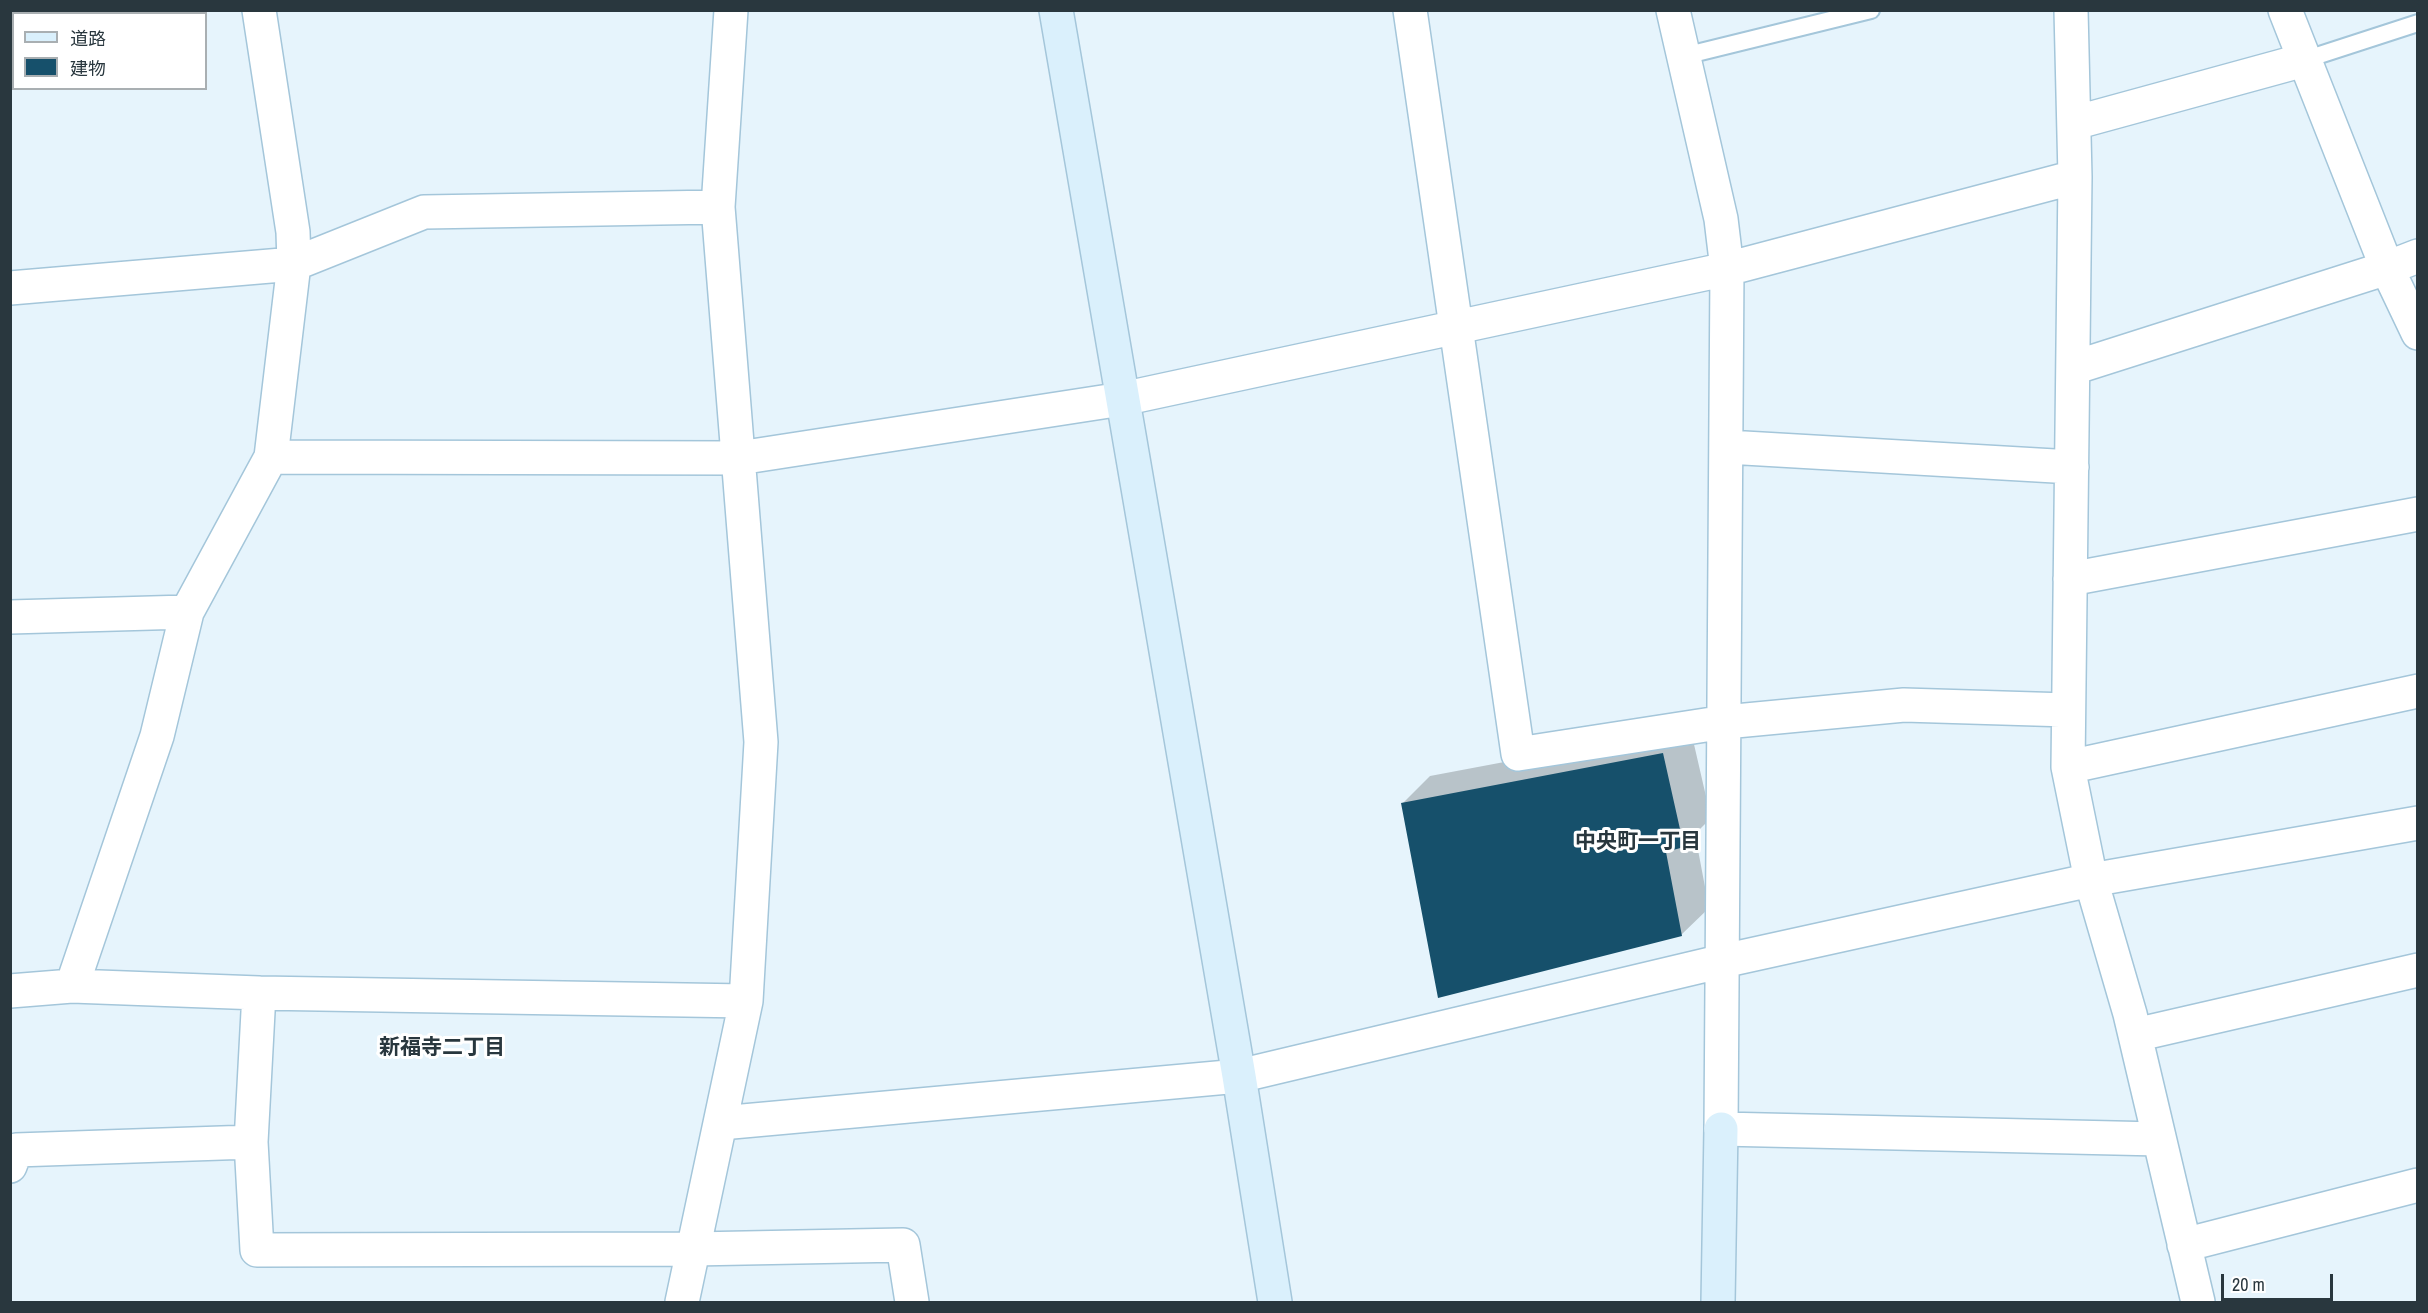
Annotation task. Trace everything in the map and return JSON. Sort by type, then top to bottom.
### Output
[{"type":"street","points":[[72,986],[157,736],[187,612],[271,457],[294,264],[293,232],[259,10]]},
{"type":"street","points":[[682,1302],[722,1123],[746,1001],[761,742],[718,207],[731,10]]},
{"type":"street","points":[[1056,10],[1239,1076],[1275,1302]]},
{"type":"street","points":[[1410,10],[1518,754],[1725,722],[1904,705],[2068,710]]},
{"type":"street","points":[[1673,10],[1720,219],[1727,269],[1723,961],[1718,1302]]},
{"type":"street","points":[[2071,10],[2075,177],[2068,767],[2091,880],[2135,1035],[2198,1302]]},
{"type":"street","points":[[2285,10],[2387,268],[2418,333]]},
{"type":"street","points":[[2074,123],[2304,60]]},
{"type":"street","points":[[271,457],[739,458],[1122,399],[1457,325],[1727,269],[2075,177]]},
{"type":"street","points":[[10,288],[294,264],[424,212],[718,207]]},
{"type":"street","points":[[2073,368],[2387,268],[2418,256]]},
{"type":"street","points":[[1727,447],[2072,467]]},
{"type":"street","points":[[2070,579],[2418,514]]},
{"type":"street","points":[[10,617],[187,612]]},
{"type":"street","points":[[2068,767],[2418,691]]},
{"type":"street","points":[[722,1123],[1239,1076],[1723,961],[2091,880],[2418,823]]},
{"type":"street","points":[[2135,1035],[2418,970]]},
{"type":"street","points":[[10,991],[72,986],[259,993],[746,1001]]},
{"type":"street","points":[[259,993],[251,1142],[257,1250],[693,1249],[903,1245],[912,1302]]},
{"type":"street","points":[[1721,1129],[2159,1139]]},
{"type":"street","points":[[10,1166],[16,1150],[251,1142]]},
{"type":"street","points":[[2184,1245],[2418,1185]]},
{"type":"lane","points":[[1684,56],[1871,10]]},
{"type":"lane","points":[[2304,60],[2418,23]]},
{"type":"building","points":[[1663,753],[1684,847],[1666,852],[1682,936],[1438,998],[1401,803]]},
{"type":"district","name":"中央町一丁目","points":[[1638,842]]},
{"type":"district","name":"新福寺二丁目","points":[[442,1048]]}]
